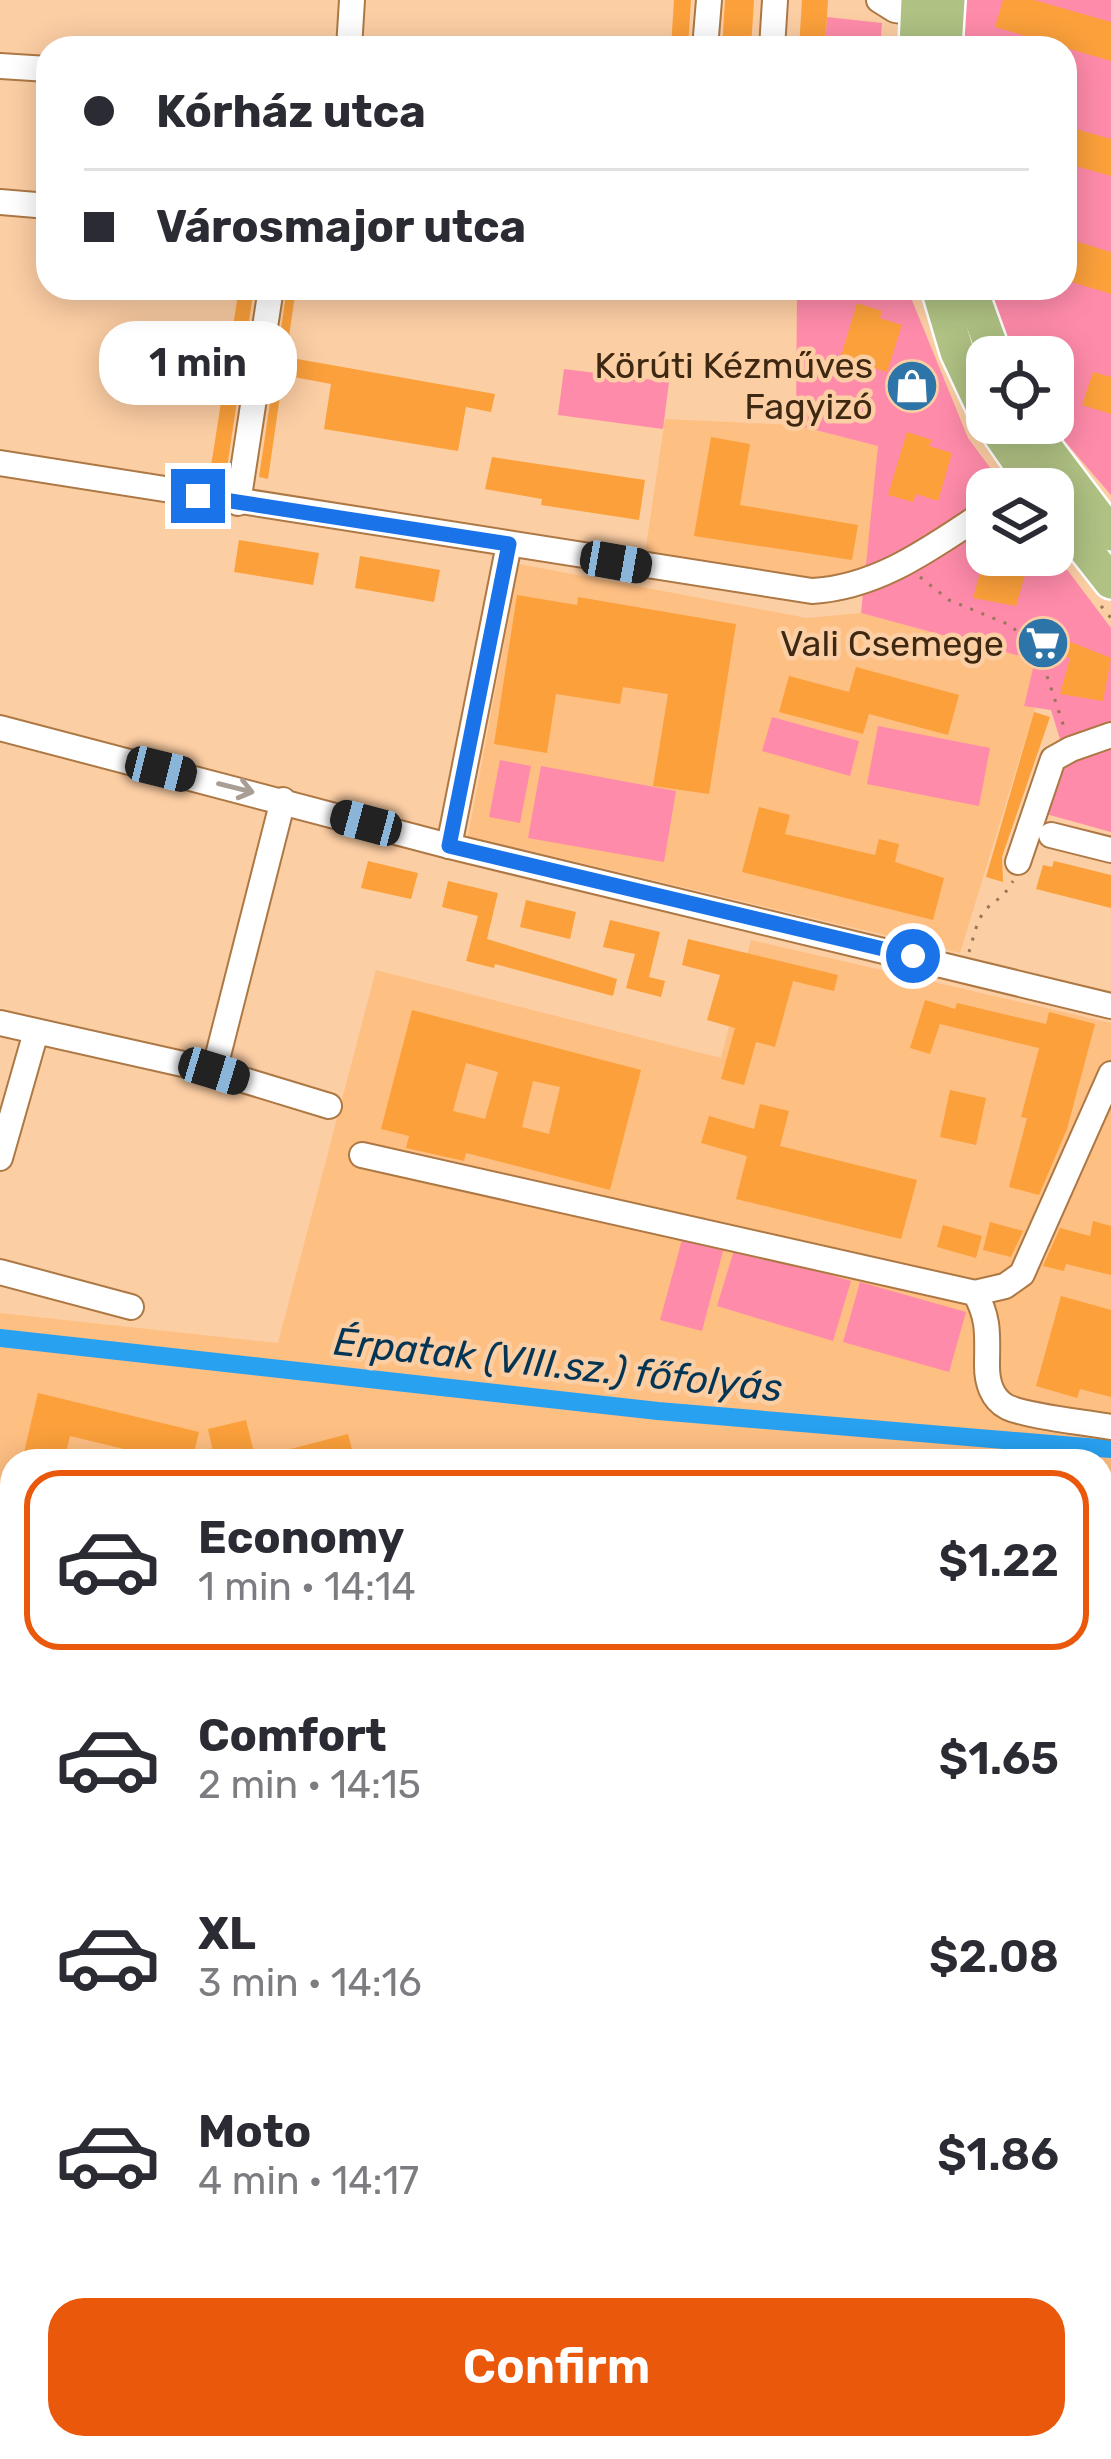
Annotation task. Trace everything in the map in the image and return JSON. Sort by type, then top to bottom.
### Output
[{"type":"main road","points":[[919,36],[928,4]]},
{"type":"main road","points":[[928,4],[940,36]]},
{"type":"main road","points":[[932,300],[966,371]]},
{"type":"main road","points":[[974,300],[987,336]]},
{"type":"main road","points":[[1008,444],[1026,468]]},
{"type":"main road","points":[[1074,509],[1111,534]]},
{"type":"main road","points":[[1074,532],[1111,582]]},
{"type":"street","points":[[350,36],[352,0]]},
{"type":"street","points":[[706,36],[710,0]]},
{"type":"street","points":[[773,36],[776,0]]},
{"type":"street","points":[[879,0],[896,10],[928,4]]},
{"type":"street","points":[[0,66],[36,68]]},
{"type":"street","points":[[0,202],[36,205]]},
{"type":"street","points":[[238,502],[270,300]]},
{"type":"street","points":[[0,463],[812,591],[845,589],[902,565],[966,524]]},
{"type":"street","points":[[449,846],[509,544]]},
{"type":"street","points":[[0,728],[449,846],[1111,1006]]},
{"type":"street","points":[[1018,862],[1054,759],[1071,748],[1111,736]]},
{"type":"street","points":[[214,1071],[283,800]]},
{"type":"street","points":[[1052,835],[1111,850]]},
{"type":"street","points":[[0,1023],[214,1071],[329,1106]]},
{"type":"street","points":[[0,1158],[36,1031]]},
{"type":"street","points":[[362,1155],[975,1292],[1005,1286],[1022,1274],[1111,1074]]},
{"type":"street","points":[[0,1271],[131,1307]]},
{"type":"street","points":[[975,1292],[987,1315],[991,1392],[1006,1406],[1111,1427]]},
{"type":"path","points":[[902,565],[949,600],[1010,625],[1039,652],[1071,748]]},
{"type":"path","points":[[964,969],[981,916],[1001,901],[1018,862]]},
{"type":"shaded area","points":[[961,0],[1111,0],[1111,495],[1067,444],[1074,444],[1074,336],[1001,336],[992,300],[1077,300],[1077,36],[960,36]]},
{"type":"shaded area","points":[[827,17],[882,23],[881,36],[826,36]]},
{"type":"shaded area","points":[[797,300],[912,300],[966,433],[966,444],[972,444],[990,468],[966,468],[966,576],[1072,576],[1111,628],[1111,832],[1046,814],[1063,749],[1051,710],[1024,706],[1035,660],[861,613],[878,446],[796,425]]},
{"type":"shaded area","points":[[564,369],[669,382],[663,429],[558,415]]},
{"type":"shaded area","points":[[665,419],[796,425],[878,446],[867,574],[806,581],[644,560]]},
{"type":"shaded area","points":[[519,564],[807,618],[861,613],[1036,660],[1024,705],[1035,708],[960,953],[468,836]]},
{"type":"shaded area","points":[[772,717],[859,741],[850,776],[762,751]]},
{"type":"shaded area","points":[[878,726],[990,748],[979,806],[867,784]]},
{"type":"shaded area","points":[[500,760],[531,766],[520,823],[489,817]]},
{"type":"shaded area","points":[[541,766],[676,791],[664,862],[528,838]]},
{"type":"shaded area","points":[[751,940],[1111,1023],[1111,1449],[0,1449],[0,1313],[278,1343],[376,970],[721,1058]]},
{"type":"shaded area","points":[[683,1236],[724,1247],[702,1331],[660,1320]]},
{"type":"shaded area","points":[[735,1247],[851,1281],[833,1341],[717,1306]]},
{"type":"shaded area","points":[[860,1282],[966,1312],[949,1372],[843,1342]]},
{"type":"building","points":[[674,0],[691,0],[689,36],[672,36]]},
{"type":"building","points":[[725,0],[754,0],[752,36],[723,36]]},
{"type":"building","points":[[802,0],[828,0],[826,36],[800,36]]},
{"type":"building","points":[[1003,0],[1034,0],[1111,22],[1111,61],[1077,51],[1077,36],[1026,36],[995,27]]},
{"type":"building","points":[[1077,129],[1111,139],[1111,176],[1077,166]]},
{"type":"building","points":[[1077,242],[1111,252],[1111,294],[1077,284]]},
{"type":"building","points":[[237,300],[252,300],[225,481],[209,479]]},
{"type":"building","points":[[285,300],[294,300],[286,357],[495,394],[491,412],[466,407],[458,451],[324,429],[331,384],[283,375],[268,479],[259,477]]},
{"type":"building","points":[[857,303],[882,311],[880,318],[902,325],[887,372],[865,365],[863,374],[838,366]]},
{"type":"building","points":[[906,372],[922,377],[916,394],[900,388]]},
{"type":"building","points":[[1093,372],[1111,377],[1111,414],[1082,405]]},
{"type":"building","points":[[907,432],[952,453],[938,501],[916,494],[913,502],[888,495]]},
{"type":"building","points":[[711,437],[750,444],[740,505],[858,525],[852,560],[694,536]]},
{"type":"building","points":[[492,457],[645,480],[639,520],[541,505],[542,499],[485,489]]},
{"type":"building","points":[[239,540],[319,553],[313,585],[234,572]]},
{"type":"building","points":[[360,556],[440,570],[434,602],[355,588]]},
{"type":"building","points":[[979,576],[1025,576],[1016,606],[973,598]]},
{"type":"building","points":[[517,595],[577,605],[578,597],[736,624],[709,794],[653,786],[668,694],[623,687],[620,704],[556,694],[547,753],[494,744]]},
{"type":"building","points":[[1040,630],[1111,658],[1103,701],[1060,694],[1070,658],[1035,647]]},
{"type":"building","points":[[856,667],[959,695],[948,735],[869,714],[863,734],[779,712],[789,676],[849,692]]},
{"type":"building","points":[[1034,712],[1050,717],[1002,857],[1003,882],[986,877]]},
{"type":"building","points":[[759,807],[790,815],[785,834],[875,855],[879,839],[899,844],[895,862],[944,878],[933,920],[742,872]]},
{"type":"building","points":[[368,861],[418,873],[411,899],[361,888]]},
{"type":"building","points":[[1054,861],[1111,875],[1111,908],[1036,889],[1043,865],[1052,867]]},
{"type":"building","points":[[448,881],[498,893],[487,939],[617,979],[613,996],[495,964],[494,968],[466,961],[478,916],[442,907]]},
{"type":"building","points":[[526,900],[576,912],[570,939],[520,927]]},
{"type":"building","points":[[610,920],[660,932],[649,977],[665,981],[661,997],[626,988],[635,954],[603,947]]},
{"type":"building","points":[[688,939],[838,975],[834,991],[793,981],[775,1047],[756,1042],[744,1085],[721,1079],[735,1028],[707,1020],[720,975],[682,965]]},
{"type":"building","points":[[925,1000],[1046,1024],[1049,1012],[1095,1024],[1067,1129],[1039,1195],[1009,1187],[1039,1048],[940,1024],[930,1054],[910,1048]]},
{"type":"building","points":[[412,1010],[641,1070],[610,1190],[466,1153],[464,1161],[406,1148],[409,1136],[381,1129]],"holes":[[[466,1063],[498,1072],[485,1119],[453,1111]],[[533,1081],[560,1087],[549,1134],[522,1127]]]},
{"type":"building","points":[[950,1090],[986,1098],[976,1145],[940,1137]]},
{"type":"building","points":[[760,1104],[789,1111],[780,1146],[917,1180],[901,1239],[736,1199],[747,1156],[701,1143],[709,1116],[754,1129]]},
{"type":"building","points":[[1093,1221],[1111,1226],[1111,1275],[1066,1264],[1064,1271],[1043,1266],[1060,1228],[1090,1236]]},
{"type":"building","points":[[990,1222],[1023,1231],[1011,1257],[983,1250]]},
{"type":"building","points":[[943,1225],[982,1236],[976,1258],[937,1247]]},
{"type":"building","points":[[1061,1296],[1111,1310],[1111,1397],[1080,1389],[1077,1398],[1036,1386]]},
{"type":"building","points":[[38,1393],[199,1432],[195,1449],[124,1449],[70,1436],[67,1449],[25,1449]]},
{"type":"building","points":[[246,1420],[253,1449],[212,1449],[208,1429]]},
{"type":"building","points":[[348,1434],[352,1449],[291,1449]]},
{"type":"waterway","name":"Érpatak (VIII.sz.) főfolyás","points":[[0,1338],[658,1411],[1111,1449]]},
{"type":"place","name":"Körúti Kézműves Fagyizó","points":[[912,386]]},
{"type":"place","name":"Vali Csemege","points":[[1043,643]]},
{"type":"route","points":[[198,496],[509,544],[449,846],[913,956]]}]
